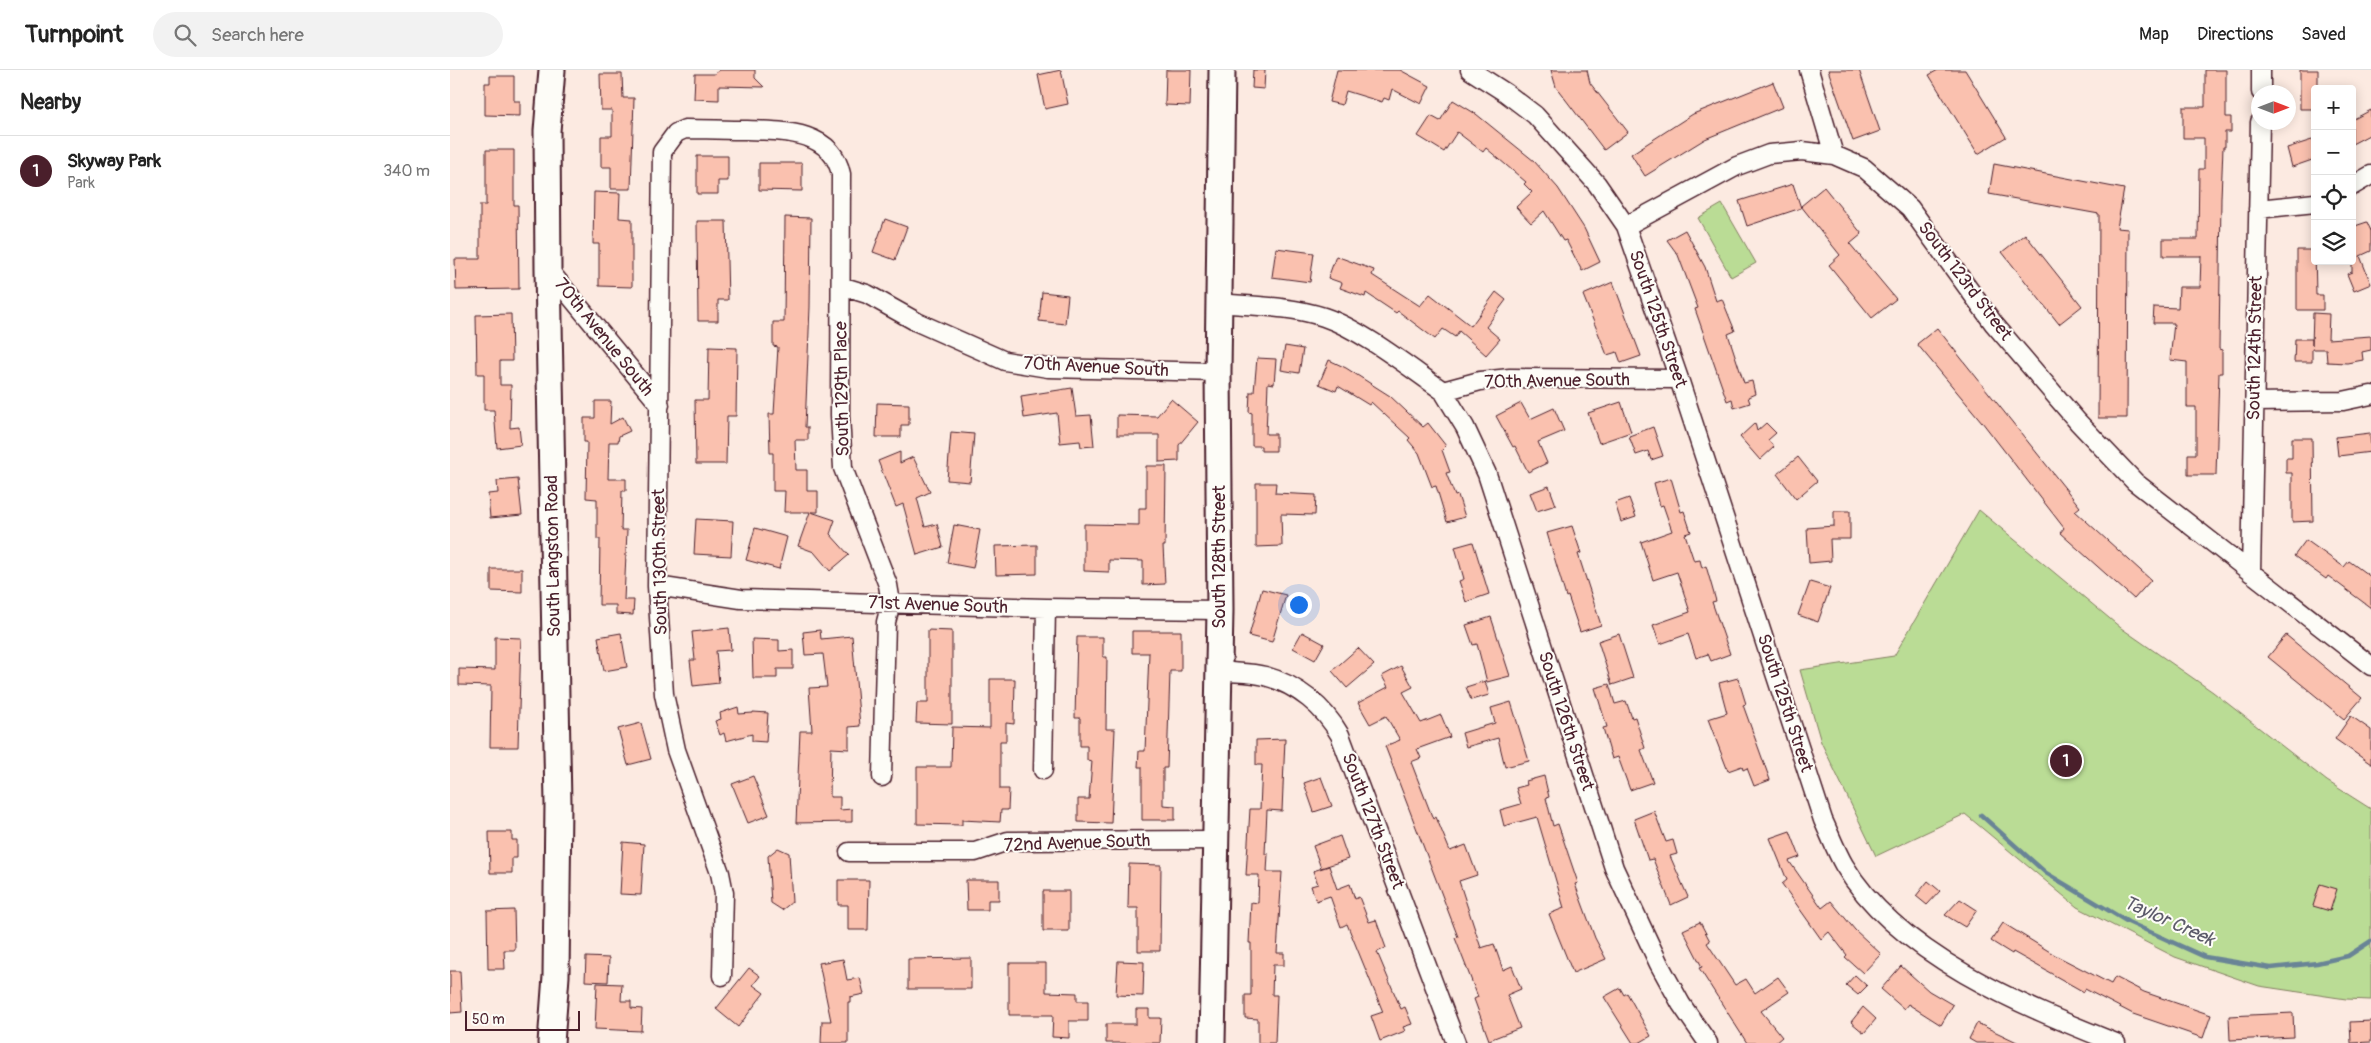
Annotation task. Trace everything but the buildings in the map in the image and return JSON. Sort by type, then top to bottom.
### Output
[{"type":"street","name":"South Langston Road","points":[[551,1043],[556,976],[558,804],[548,269],[547,131],[552,70]]},
{"type":"street","name":"South 128th Street","points":[[1212,1043],[1220,610],[1218,302],[1222,70]]},
{"type":"street","name":"South 125th Street","points":[[1470,70],[1506,93],[1535,115],[1597,184],[1626,226],[1679,379],[1823,820],[1844,865],[1871,900],[1899,928],[1943,961],[2045,1015],[2116,1043]]},
{"type":"street","points":[[1809,70],[1834,155]]},
{"type":"street","points":[[2261,70],[2261,85]]},
{"type":"street","name":"South 129th Place","points":[[668,141],[676,133],[685,129],[785,131],[810,137],[827,147],[835,155],[841,174],[840,415],[843,468],[888,585],[891,603],[886,622],[882,777]]},
{"type":"street","name":"South 124th Street","points":[[2251,573],[2260,130]]},
{"type":"street","name":"South 130th Street","points":[[668,141],[662,152],[657,586],[664,694],[676,750],[712,847],[724,893],[722,976]]},
{"type":"street","name":"South 123rd Street","points":[[1626,226],[1737,166],[1769,154],[1802,151],[1834,155],[1864,168],[1910,208],[1994,324],[2078,422],[2135,482],[2251,573]]},
{"type":"street","points":[[2356,184],[2371,176]]},
{"type":"street","points":[[2258,209],[2311,203]]},
{"type":"street","name":"70th Avenue South","points":[[548,269],[660,405]]},
{"type":"street","name":"70th Avenue South","points":[[841,286],[867,294],[917,322],[1005,361],[1048,368],[1218,372]]},
{"type":"street","points":[[1218,302],[1307,312],[1325,317],[1386,352],[1443,392]]},
{"type":"street","name":"70th Avenue South","points":[[1443,392],[1480,382],[1510,378],[1679,379]]},
{"type":"street","name":"South 126th Street","points":[[1443,392],[1465,427],[1487,474],[1614,868],[1659,964],[1681,1004],[1708,1043]]},
{"type":"street","points":[[2254,402],[2343,400],[2371,395]]},
{"type":"street","points":[[2251,573],[2371,666]]},
{"type":"street","name":"71st Avenue South","points":[[657,586],[741,599],[1046,608],[1220,610]]},
{"type":"street","points":[[1043,770],[1046,608]]},
{"type":"street","name":"South 127th Street","points":[[1219,671],[1265,676],[1288,685],[1320,706],[1331,719],[1340,735],[1456,1043]]},
{"type":"street","name":"72nd Avenue South","points":[[849,852],[975,852],[1008,842],[1216,840]]},
{"type":"green space","points":[[1722,204],[1756,263],[1731,277],[1698,218]]},
{"type":"green space","points":[[1979,510],[2121,628],[2213,692],[2327,781],[2371,809],[2371,1000],[2346,999],[2259,986],[2175,957],[2077,907],[1965,814],[1876,856],[1821,742],[1800,670],[1894,656]]},
{"type":"waterway","name":"Taylor Creek","points":[[1981,815],[2046,873],[2128,922],[2205,957],[2271,968],[2317,963],[2348,956],[2371,941]]},
{"type":"place","name":"Skyway Park","points":[[2066,761]]}]
